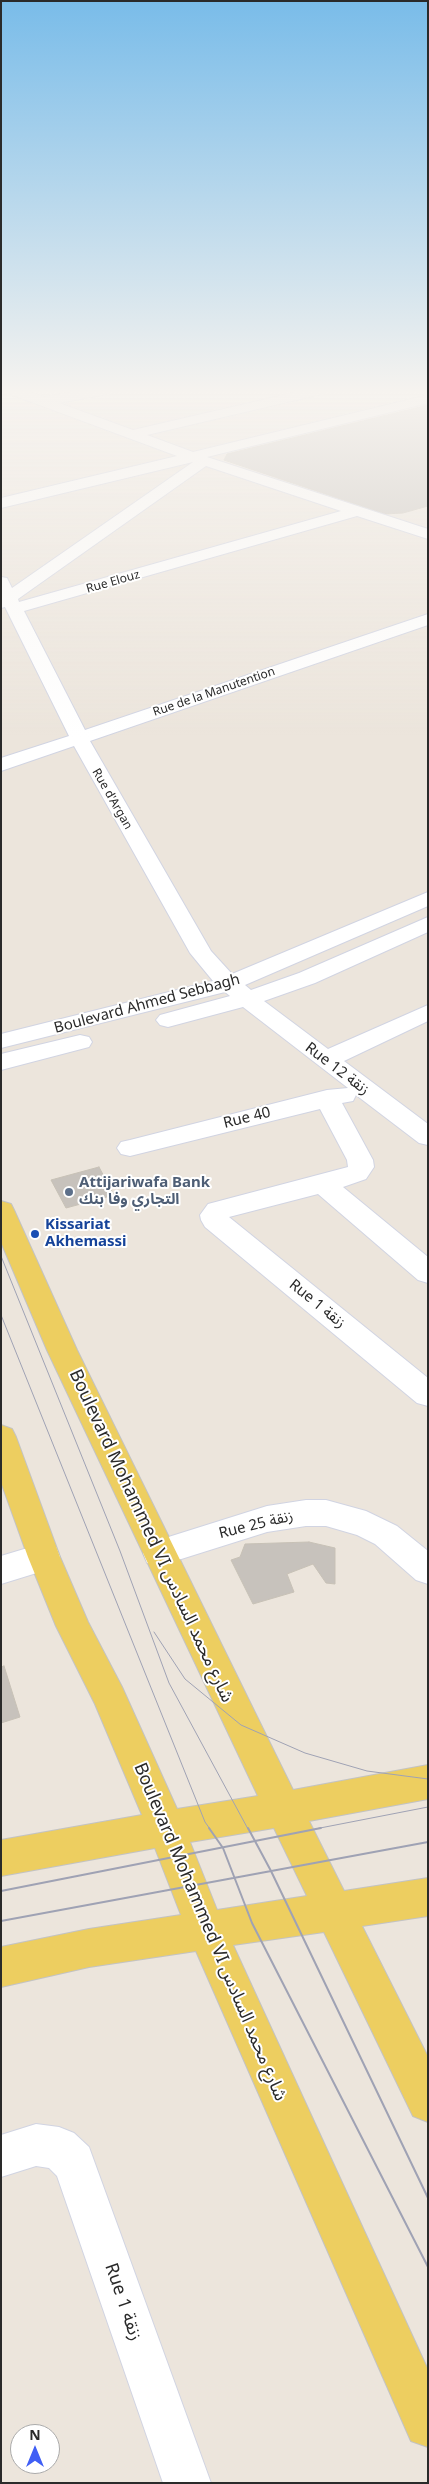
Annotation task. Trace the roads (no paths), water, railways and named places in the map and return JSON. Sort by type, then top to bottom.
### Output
[{"type":"main road","name":"Boulevard Mohammed VI شارع محمد السادس","points":[[1,1210],[62,1350],[159,1553],[282,1809],[428,2101]]},
{"type":"main road","name":"Boulevard Mohammed VI شارع محمد السادس","points":[[1,1437],[44,1557],[73,1626],[110,1698],[167,1827],[206,1930],[428,2424]]},
{"type":"main road","points":[[1,1858],[428,1782]]},
{"type":"main road","points":[[1,1967],[89,1948],[428,1897]]},
{"type":"street","points":[[7,598],[132,506]]},
{"type":"street","points":[[336,506],[428,534]]},
{"type":"street","name":"Rue Elouz","points":[[7,598],[354,512]]},
{"type":"street","points":[[396,523],[420,516]]},
{"type":"street","name":"Rue d'Argan","points":[[7,598],[80,737],[94,769],[201,953],[228,984],[247,999]]},
{"type":"street","name":"Rue de la Manutention","points":[[1,765],[428,619]]},
{"type":"street","name":"Boulevard Ahmed Sebbagh","points":[[1,1062],[228,984],[428,898]]},
{"type":"street","name":"Boulevard Ahmed Sebbagh","points":[[1,1042],[95,1029],[247,999],[307,978],[428,924]]},
{"type":"street","name":"Rue 12 زنقة","points":[[247,999],[428,1137]]},
{"type":"street","points":[[325,1060],[425,1017]]},
{"type":"street","name":"Rue 40","points":[[130,1148],[327,1098],[366,1090]]},
{"type":"street","points":[[323,1184],[357,1172],[361,1167],[360,1160],[327,1098]]},
{"type":"street","points":[[323,1184],[428,1273]]},
{"type":"street","name":"Rue 1 زنقة","points":[[323,1184],[218,1211],[214,1215],[215,1220],[426,1391]]},
{"type":"street","name":"Rue 25 زنقة","points":[[159,1553],[267,1518],[326,1513],[366,1524],[386,1535],[428,1570]]},
{"type":"street","points":[[1,1570],[44,1557]]},
{"type":"street","name":"Rue 1 زنقة","points":[[19,2150],[59,2148],[74,2162],[187,2483]]},
{"type":"tram line","points":[[1,1256],[120,1551],[169,1683],[248,1829]]},
{"type":"tram line","points":[[1,1315],[205,1822],[210,1829]]},
{"type":"tram line","points":[[154,1632],[185,1679],[241,1725],[305,1753],[367,1771],[428,1779]]},
{"type":"tram line","points":[[315,1829],[428,1807]]},
{"type":"tram line","points":[[209,1828],[223,1847]]},
{"type":"tram line","points":[[248,1828],[255,1841]]},
{"type":"tram line","points":[[255,1841],[321,1828]]},
{"type":"tram line","points":[[223,1847],[255,1841]]},
{"type":"tram line","points":[[255,1841],[271,1871]]},
{"type":"tram line","points":[[271,1871],[428,1842]]},
{"type":"tram line","points":[[1,1891],[223,1847]]},
{"type":"tram line","points":[[223,1847],[235,1878]]},
{"type":"tram line","points":[[235,1878],[271,1871]]},
{"type":"tram line","points":[[271,1871],[428,2198]]},
{"type":"tram line","points":[[1,1921],[235,1878]]},
{"type":"tram line","points":[[235,1878],[252,1923],[428,2267]]},
{"type":"place","name":"Attijariwafa Bank التجاري وفا بنك","points":[[69,1192]]},
{"type":"place","name":"Kissariat Akhemassi","points":[[35,1234]]}]
